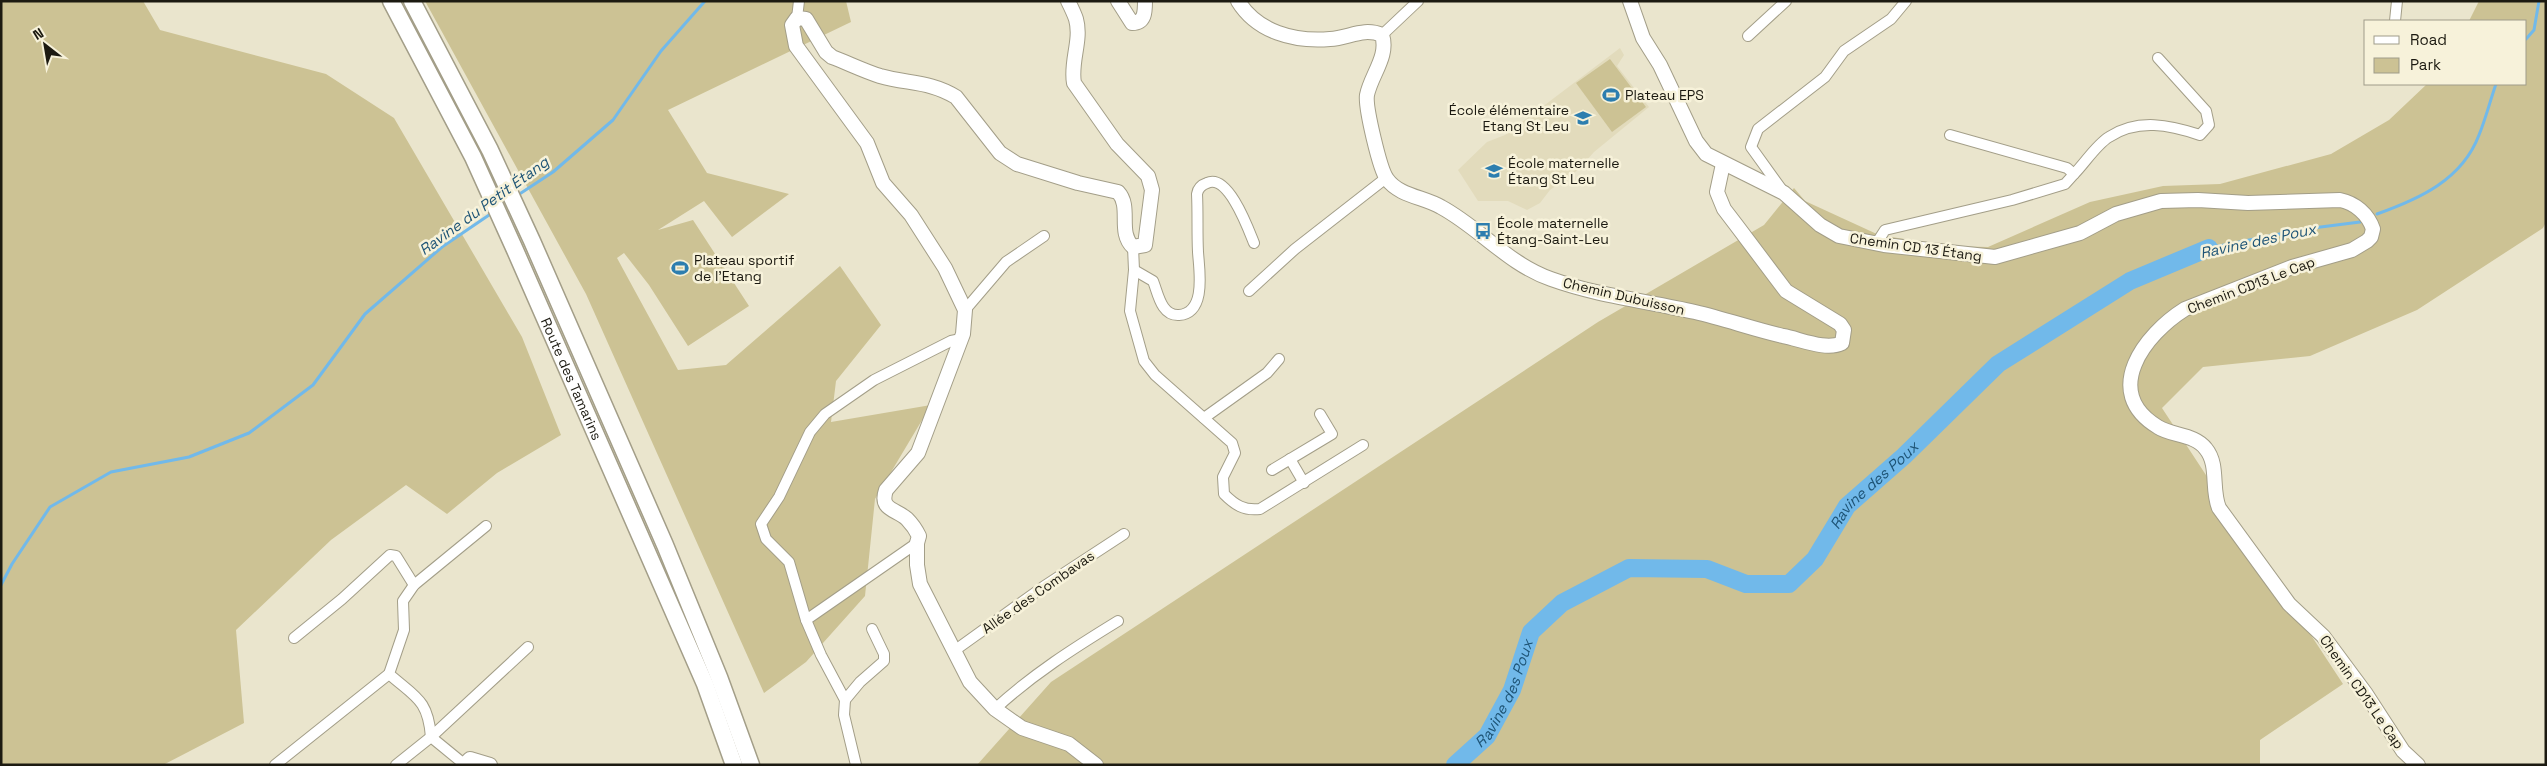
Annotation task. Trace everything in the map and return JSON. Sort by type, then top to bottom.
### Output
[{"type":"highway","name":"Route des Tamarins","points":[[391,1],[473,157],[515,250],[701,675],[734,765]]},
{"type":"highway","name":"Route des Tamarins","points":[[412,1],[490,150],[532,241],[665,545],[719,677],[751,765]]},
{"type":"main road","points":[[1068,1],[1077,20],[1078,34],[1072,74],[1074,83],[1117,144],[1148,176],[1152,190],[1145,245],[1133,246],[1127,237],[1124,220],[1125,208],[1122,197],[1118,192],[1044,174],[1017,164],[1000,153],[956,97],[933,85],[881,76],[832,57],[826,52],[806,19],[797,18],[792,25],[796,46],[867,144],[883,183],[911,215],[945,268],[965,310],[962,339],[918,453],[886,490],[883,498],[890,509],[905,518],[914,527],[919,536],[917,543],[920,584],[970,682],[995,709],[1022,728],[1069,744],[1096,765]]},
{"type":"main road","points":[[1118,1],[1132,23],[1138,23],[1142,20],[1145,13],[1145,1]]},
{"type":"main road","points":[[1238,1],[1246,14],[1255,21],[1272,32],[1292,37],[1331,40],[1362,31],[1373,31],[1382,35],[1384,53],[1370,83],[1366,98],[1386,178]]},
{"type":"main road","name":"Chemin CD 13 Étang","points":[[1630,1],[1643,38],[1660,65],[1696,141],[1706,154],[1784,193],[1826,229],[1839,236],[1876,244],[1996,257],[2080,233],[2116,214],[2161,201],[2198,200],[2248,203],[2340,200],[2353,205],[2367,216]]},
{"type":"main road","name":"Chemin Dubuisson","points":[[1386,178],[1399,190],[1449,211],[1506,256],[1551,279],[1608,295],[1696,312],[1773,334],[1829,346],[1842,343],[1844,330],[1840,324],[1786,291],[1724,209],[1717,192],[1723,164]]},
{"type":"main road","name":"Chemin CD13 Le Cap","points":[[2367,216],[2372,229],[2371,237],[2361,246],[2292,267],[2185,310],[2170,319],[2137,356],[2130,372],[2131,392],[2137,407],[2159,428],[2198,442],[2205,447],[2213,462],[2216,500],[2219,508],[2289,604],[2323,636],[2366,694],[2403,751],[2418,765]]},
{"type":"main road","points":[[464,765],[470,759],[490,765]]},
{"type":"street","points":[[797,18],[799,1]]},
{"type":"street","points":[[1382,35],[1418,1]]},
{"type":"street","points":[[1748,36],[1786,1]]},
{"type":"street","points":[[1784,193],[1752,147],[1758,129],[1825,77],[1844,51],[1891,19],[1906,1]]},
{"type":"street","points":[[2395,20],[2397,1]]},
{"type":"street","points":[[1876,244],[1886,230],[2012,200],[2065,184],[2108,137],[2132,126],[2171,126],[2200,135],[2209,125],[2206,111],[2158,58]]},
{"type":"street","points":[[1950,135],[2067,168],[2074,174]]},
{"type":"street","points":[[1249,291],[1295,249],[1386,178]]},
{"type":"street","points":[[1134,270],[1150,277],[1160,301],[1169,312],[1175,315],[1182,315],[1192,307],[1199,292],[1201,276],[1198,252],[1197,194],[1201,186],[1211,181],[1218,182],[1234,202],[1245,220],[1254,243]]},
{"type":"street","points":[[965,310],[1006,262],[1044,236]]},
{"type":"street","points":[[1133,246],[1134,270],[1130,311],[1144,361],[1155,375],[1235,448],[1235,453],[1223,477],[1224,494],[1242,509],[1260,509],[1363,445]]},
{"type":"street","points":[[856,765],[844,715],[845,700],[806,620],[789,562],[766,539],[761,524],[779,497],[810,432],[825,414],[874,380],[951,341],[962,339]]},
{"type":"street","points":[[1204,418],[1267,373],[1279,359]]},
{"type":"street","points":[[1272,470],[1332,434],[1320,414]]},
{"type":"street","points":[[1290,459],[1304,483]]},
{"type":"street","points":[[274,765],[390,674],[404,630],[403,601],[414,585],[486,526]]},
{"type":"street","name":"Allée des Combavas","points":[[954,651],[1043,587],[1124,534]]},
{"type":"street","points":[[806,620],[917,543]]},
{"type":"street","points":[[294,638],[390,555],[396,556],[414,585]]},
{"type":"street","points":[[995,709],[1026,681],[1118,620]]},
{"type":"street","points":[[845,700],[860,682],[884,661],[884,654],[872,629]]},
{"type":"street","points":[[396,765],[431,737],[528,646]]},
{"type":"street","points":[[390,674],[425,705],[431,737],[464,765]]},
{"type":"shaded area","name":"École élémentaire Etang St Leu","points":[[1620,48],[1624,55],[1617,66],[1649,107],[1594,152],[1578,170],[1550,190],[1540,203],[1527,210],[1508,201],[1478,201],[1458,170],[1487,142],[1505,135]]},
{"type":"green space","points":[[1,1],[143,1],[160,30],[326,74],[394,118],[522,337],[561,435],[497,473],[447,514],[406,485],[331,540],[236,630],[244,723],[163,765],[1,765]]},
{"type":"green space","points":[[425,1],[846,1],[851,22],[668,110],[707,173],[789,194],[732,237],[704,201],[658,230],[693,220],[749,306],[688,346],[649,285],[624,253],[617,258],[678,370],[726,365],[840,266],[881,325],[836,381],[831,422],[931,405],[875,499],[865,596],[806,662],[764,693],[586,294]]},
{"type":"green space","points":[[2479,1],[2546,1],[2546,222],[2543,228],[2417,310],[2310,356],[2203,367],[2162,408],[2343,684],[2260,740],[2260,765],[977,765],[1051,682],[1598,322],[1764,225],[1794,188],[1805,201],[1879,235],[1948,246],[1988,247],[2090,202],[2163,186],[2220,184],[2331,154],[2389,120],[2426,85],[2527,85],[2527,20],[2470,20]]},
{"type":"green space","name":"Plateau EPS","points":[[1610,59],[1646,107],[1612,132],[1576,83]]},
{"type":"waterway","name":"Ravine du Petit Étang","points":[[518,195],[553,172],[613,120],[661,51],[705,1]]},
{"type":"waterway","name":"Ravine des Poux","points":[[2527,38],[2534,30],[2539,1]]},
{"type":"waterway","name":"Ravine des Poux","points":[[2377,214],[2408,202],[2437,186],[2462,164],[2479,135],[2496,85]]},
{"type":"waterway","name":"Ravine du Petit Étang","points":[[1,585],[12,564],[50,507],[111,472],[189,457],[249,433],[313,385],[365,314],[442,247],[492,213]]},
{"type":"waterway","name":"Ravine des Poux","points":[[2209,248],[2305,229],[2360,222]]},
{"type":"waterway","name":"Ravine des Poux","points":[[1455,765],[1487,736],[1512,690],[1531,632],[1562,603],[1629,568],[1707,569],[1746,584],[1789,584],[1815,559],[1847,506],[1904,456],[1998,364],[2130,281],[2209,248]]},
{"type":"place","name":"Plateau EPS","points":[[1611,95]]},
{"type":"place","name":"École élémentaire Etang St Leu","points":[[1583,118]]},
{"type":"place","name":"École maternelle Étang St Leu","points":[[1494,171]]},
{"type":"place","name":"École maternelle Étang-Saint-Leu","points":[[1483,231]]},
{"type":"place","name":"Plateau sportif de l'Etang","points":[[680,268]]}]
